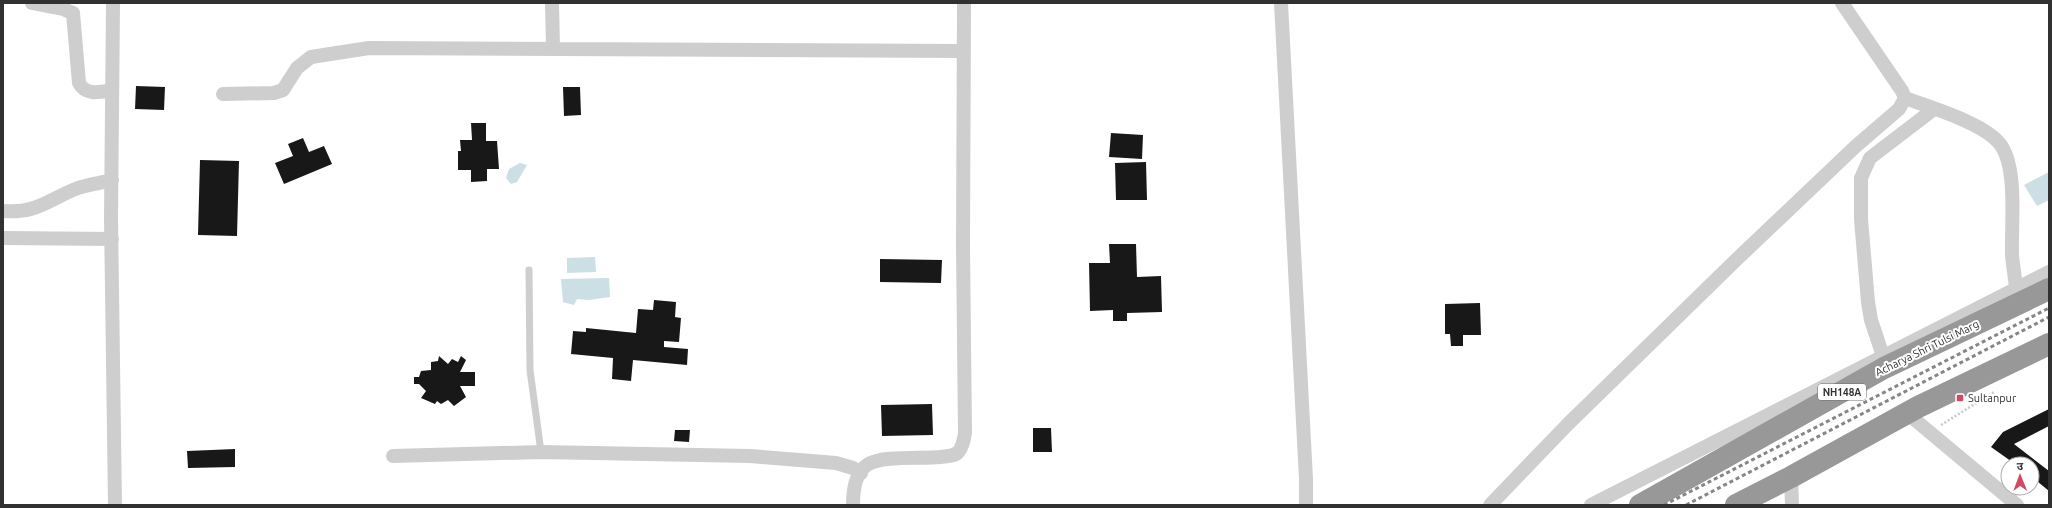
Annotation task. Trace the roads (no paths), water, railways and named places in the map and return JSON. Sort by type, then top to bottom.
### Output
[{"type":"highway","name":"Acharya Shri Tulsi Marg","points":[[1640,505],[1884,362],[2049,289]]},
{"type":"highway","points":[[1736,505],[1908,414],[1918,407],[2049,344]]},
{"type":"street","points":[[32,3],[63,9],[73,13],[75,17],[77,70],[82,88],[94,92],[112,90]]},
{"type":"street","points":[[113,3],[112,239],[115,505]]},
{"type":"street","points":[[552,3],[553,48]]},
{"type":"street","points":[[853,505],[854,493],[861,473],[866,466],[882,460],[934,458],[955,455],[959,452],[964,442],[964,3]]},
{"type":"street","points":[[1281,3],[1306,479],[1306,505]]},
{"type":"street","points":[[1842,3],[1895,78],[1905,98],[1934,109],[1989,134],[2000,144],[2005,153],[2012,185],[2012,256],[2016,288]]},
{"type":"street","points":[[223,94],[274,93],[282,90],[302,62],[311,57],[346,50],[397,47],[963,51]]},
{"type":"street","points":[[1490,505],[1568,424],[1737,259],[1856,146],[1899,109],[1905,98]]},
{"type":"street","points":[[1884,362],[1876,337],[1868,302],[1861,219],[1861,178],[1870,158],[1934,109]]},
{"type":"street","points":[[3,211],[14,212],[38,208],[79,187],[112,180]]},
{"type":"street","points":[[3,238],[112,239]]},
{"type":"street","points":[[1591,505],[1884,362],[2016,288],[2049,272]]},
{"type":"street","points":[[1908,414],[2017,505]]},
{"type":"street","points":[[393,456],[541,452],[804,459],[836,463],[853,468],[861,473]]},
{"type":"street","points":[[1791,477],[1792,505]]},
{"type":"lane","points":[[529,270],[530,370],[541,452]]},
{"type":"railway","points":[[1664,505],[2049,308]]},
{"type":"railway","points":[[1686,505],[2049,317]]},
{"type":"place","name":"Sultanpur","points":[[1960,398]]}]
